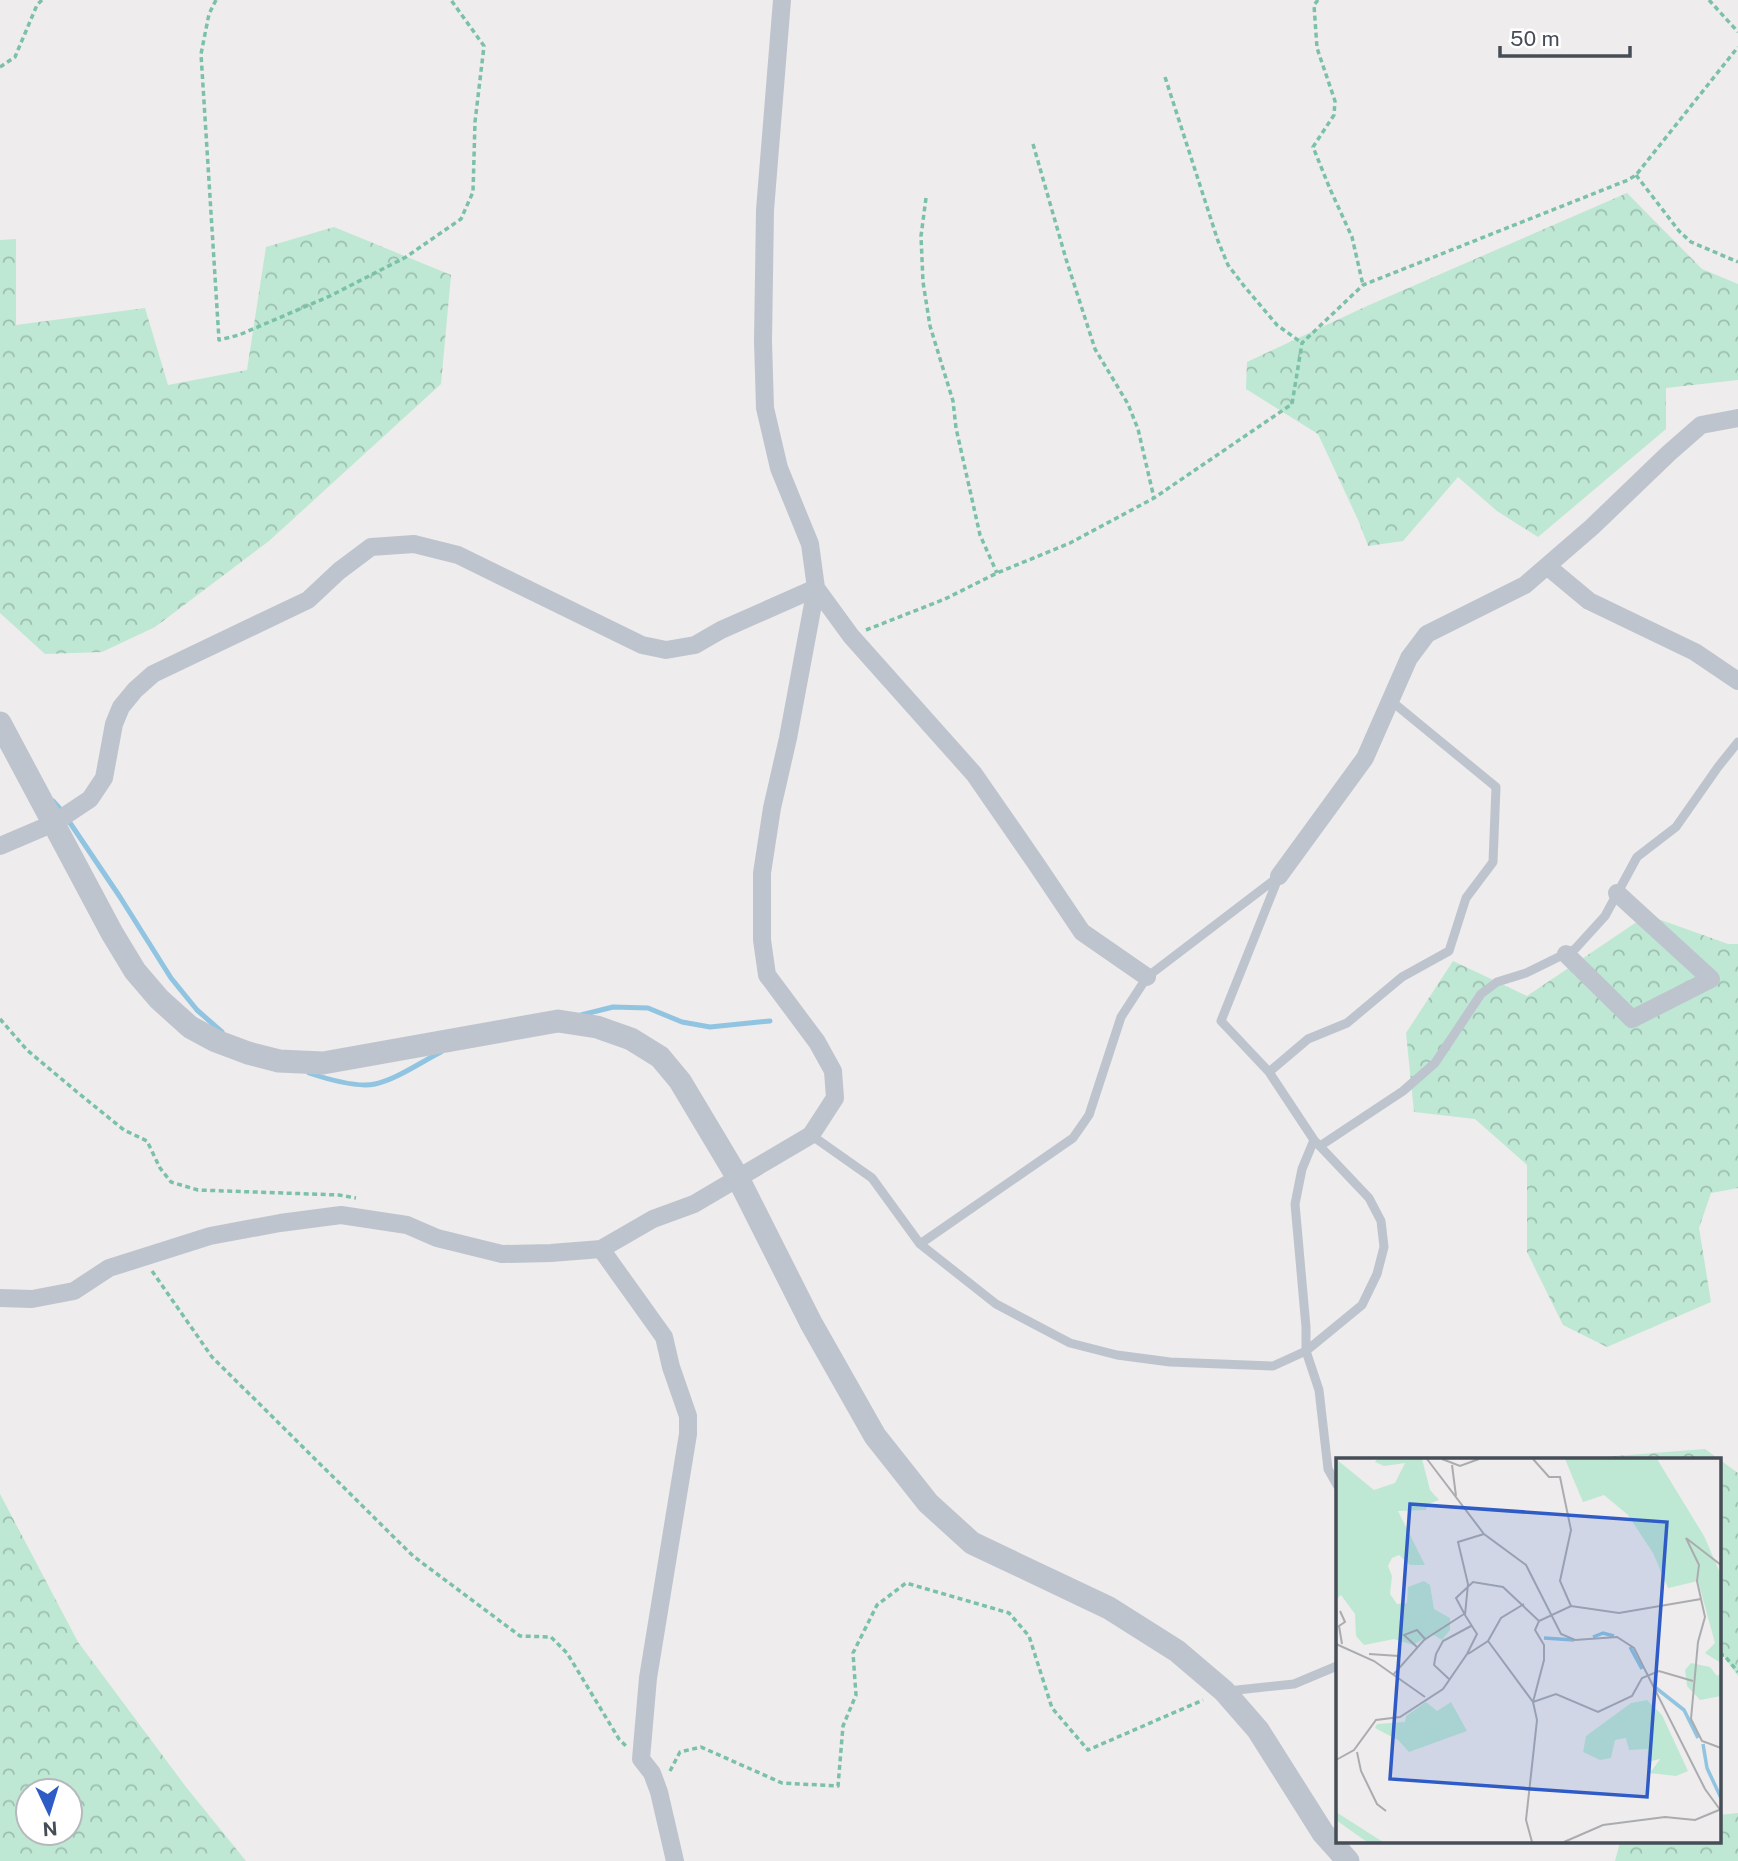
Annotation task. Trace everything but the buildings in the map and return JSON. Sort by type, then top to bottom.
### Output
[{"type":"street","points":[[0,1298],[32,1299],[74,1291],[109,1268],[210,1236],[341,1215],[407,1225],[437,1238],[502,1254],[601,1249],[653,1219],[694,1204],[811,1135],[835,1098],[833,1071],[817,1042],[767,975],[762,940],[762,873],[772,808],[816,588],[810,544],[779,468],[765,408],[762,341],[765,210],[782,0]]},
{"type":"street","points":[[1279,876],[1365,758],[1409,658],[1427,634],[1525,585],[1592,527],[1701,425],[1738,418]]},
{"type":"street","points":[[0,846],[54,823],[90,799],[104,778],[114,724],[121,707],[153,674],[308,600],[339,571],[371,547],[414,544],[458,555],[642,645],[666,650],[695,645],[721,630],[816,588]]},
{"type":"street","points":[[1547,566],[1589,601],[1695,652],[1738,681]]},
{"type":"street","points":[[816,588],[851,636],[974,774],[1082,932],[1147,977]]},
{"type":"street","points":[[0,723],[111,933],[135,971],[159,999],[190,1027],[216,1041],[279,1061],[323,1063],[558,1021],[597,1027],[631,1039],[660,1057],[680,1081],[738,1178],[811,1323],[875,1436],[928,1503],[972,1543],[1109,1608],[1177,1650],[1224,1691],[1258,1730],[1323,1833],[1348,1861]]},
{"type":"street","points":[[1566,954],[1632,1019],[1711,979],[1617,893]]},
{"type":"street","points":[[601,1249],[664,1337],[688,1416],[688,1434],[648,1678],[640,1759],[652,1773],[659,1792],[675,1861]]},
{"type":"lane","points":[[1269,1072],[1308,1039],[1348,1023],[1402,977],[1449,951],[1466,898],[1493,862],[1496,788],[1390,700]]},
{"type":"lane","points":[[1336,1483],[1328,1469],[1319,1390],[1306,1351],[1295,1204],[1302,1169],[1317,1143],[1403,1091],[1435,1063],[1481,994],[1497,982],[1526,973],[1575,949],[1605,916],[1637,857],[1676,827],[1738,742]]},
{"type":"lane","points":[[811,1135],[872,1178],[920,1244],[996,1304],[1070,1343],[1117,1355],[1170,1362],[1228,1365],[1273,1366],[1306,1351],[1362,1305],[1377,1273],[1384,1247],[1381,1222],[1368,1198],[1317,1143],[1269,1072],[1221,1021],[1279,876]]},
{"type":"lane","points":[[920,1244],[1073,1138],[1089,1115],[1121,1017],[1147,977],[1279,876]]},
{"type":"lane","points":[[1224,1691],[1294,1685],[1336,1666]]},
{"type":"path","points":[[0,67],[15,57],[37,5],[42,0]]},
{"type":"path","points":[[216,0],[209,14],[201,54],[219,340],[239,335],[330,296],[406,257],[461,219],[473,192],[475,122],[484,46],[451,0]]},
{"type":"path","points":[[1318,0],[1314,5],[1317,48],[1335,100],[1335,108],[1334,115],[1313,146],[1352,237],[1363,285]]},
{"type":"path","points":[[1709,0],[1738,32]]},
{"type":"path","points":[[851,636],[1070,543],[1154,498],[1292,404],[1302,343],[1363,285],[1561,208],[1636,175],[1738,47]]},
{"type":"path","points":[[1165,77],[1217,241],[1228,265],[1277,325],[1302,343]]},
{"type":"path","points":[[1033,144],[1095,349],[1128,404],[1138,429],[1154,498]]},
{"type":"path","points":[[1636,175],[1679,231],[1691,242],[1738,262]]},
{"type":"path","points":[[926,198],[921,236],[923,282],[930,326],[953,401],[956,428],[980,535],[997,573]]},
{"type":"path","points":[[0,1019],[27,1050],[77,1092],[124,1130],[147,1141],[160,1168],[171,1182],[198,1190],[339,1195],[365,1200]]},
{"type":"path","points":[[143,1257],[212,1357],[413,1556],[520,1636],[551,1637],[567,1653],[619,1739],[640,1759]]},
{"type":"path","points":[[659,1792],[680,1752],[701,1747],[782,1783],[838,1786],[843,1726],[856,1695],[853,1653],[877,1605],[906,1583],[1009,1613],[1029,1636],[1052,1708],[1088,1750],[1224,1691]]},
{"type":"path","points":[[1720,1655],[1724,1655],[1738,1672]]},
{"type":"green space","points":[[1627,193],[1702,269],[1738,284],[1738,380],[1666,388],[1666,429],[1538,537],[1497,511],[1458,477],[1403,541],[1368,546],[1318,434],[1246,389],[1247,362],[1367,306]]},
{"type":"green space","points":[[334,227],[451,275],[441,384],[269,541],[155,627],[102,652],[45,654],[0,613],[0,240],[16,239],[16,325],[145,308],[168,385],[247,370],[266,247]]},
{"type":"green space","points":[[1647,915],[1728,944],[1738,944],[1738,1188],[1711,1193],[1699,1228],[1711,1302],[1607,1347],[1563,1325],[1527,1252],[1527,1165],[1475,1119],[1414,1112],[1406,1033],[1453,961],[1527,996]]},
{"type":"green space","points":[[1705,1449],[1717,1458],[1604,1458]]},
{"type":"green space","points":[[1720,1460],[1738,1473],[1738,1676],[1720,1651]]},
{"type":"green space","points":[[0,1494],[78,1642],[186,1787],[246,1861],[0,1861]]},
{"type":"green space","points":[[1738,1813],[1738,1861],[1615,1861],[1620,1843],[1720,1843],[1720,1815]]},
{"type":"waterway","points":[[53,801],[120,897],[171,978],[197,1010],[222,1032]]},
{"type":"waterway","points":[[581,1015],[613,1007],[648,1008],[682,1022],[710,1027],[770,1021]]},
{"type":"waterway","points":[[309,1073],[351,1084],[375,1084],[441,1052]]}]
